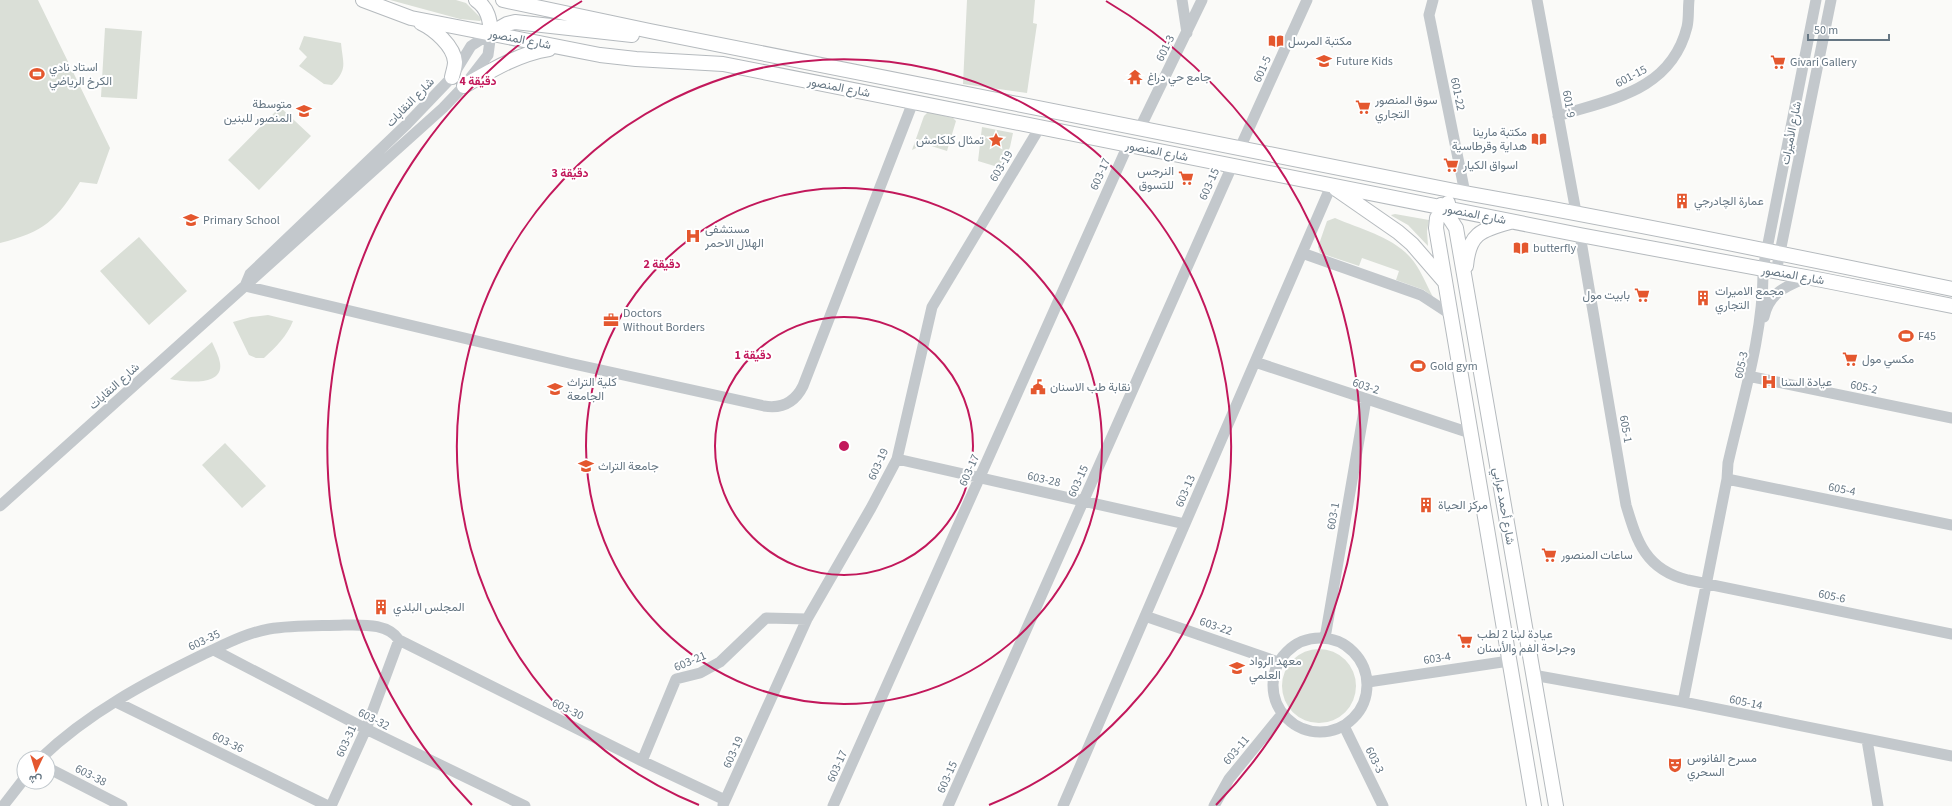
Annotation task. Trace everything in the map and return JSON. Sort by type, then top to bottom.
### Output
[{"type":"main road","name":"شارع المنصور","points":[[363,0],[412,18],[600,55],[636,59],[723,64],[1580,236],[1808,277],[1952,306]]},
{"type":"main road","points":[[476,0],[484,6],[488,16],[491,33],[507,24],[515,22],[596,32],[688,38]]},
{"type":"main road","name":"شارع المنصور","points":[[503,0],[1465,193],[1576,212],[1766,249],[1952,289]]},
{"type":"main road","points":[[412,18],[434,31],[446,44],[454,56],[455,61],[452,77]]},
{"type":"main road","points":[[464,86],[496,68],[531,52],[560,47]]},
{"type":"main road","name":"شارع أحمد عرابي","points":[[1422,184],[1443,208],[1456,228],[1556,806]]},
{"type":"main road","points":[[1331,186],[1398,232],[1444,281]]},
{"type":"main road","name":"شارع أحمد عرابي","points":[[1465,193],[1456,196],[1443,208],[1437,218],[1436,228],[1534,806]]},
{"type":"main road","points":[[1464,279],[1467,253],[1471,242],[1479,234],[1489,228],[1512,222]]},
{"type":"street","points":[[1182,0],[1187,33]]},
{"type":"street","name":"601-3","points":[[1140,128],[1202,0]]},
{"type":"street","name":"601-5","points":[[1240,148],[1307,0]]},
{"type":"street","name":"601-22","points":[[1433,0],[1429,15],[1465,193]]},
{"type":"street","name":"601-9","points":[[1537,0],[1576,212]]},
{"type":"street","name":"601-15","points":[[1558,116],[1622,96],[1648,84],[1661,73],[1675,57],[1687,27],[1689,0]]},
{"type":"street","name":"شارع الأميرات","points":[[1762,269],[1816,0]]},
{"type":"street","name":"شارع الأميرات","points":[[1776,272],[1831,0]]},
{"type":"street","name":"شارع النقابات","points":[[245,286],[250,274],[407,124],[452,77],[471,46],[491,33]]},
{"type":"street","name":"شارع النقابات","points":[[0,506],[444,108],[464,86],[488,55],[491,33]]},
{"type":"street","points":[[245,286],[569,363],[764,406],[780,406],[795,399],[804,386],[913,102]]},
{"type":"street","name":"603-19","points":[[724,803],[807,618],[872,508],[897,458],[932,307],[1040,127]]},
{"type":"street","name":"603-17","points":[[834,806],[1128,145]]},
{"type":"street","name":"603-15","points":[[948,806],[1232,166]]},
{"type":"street","name":"603-13","points":[[1063,806],[1331,186]]},
{"type":"street","name":"605-1","points":[[1580,236],[1626,505],[1636,538],[1646,555],[1660,568],[1677,578],[1707,584]]},
{"type":"street","points":[[1302,253],[1421,295],[1450,314]]},
{"type":"street","name":"605-3","points":[[1750,377],[1760,310],[1762,269]]},
{"type":"street","name":"605-3","points":[[1683,702],[1727,479],[1733,464],[1765,311],[1771,299],[1784,287],[1808,277]]},
{"type":"street","name":"603-2","points":[[1255,362],[1366,400],[1470,433]]},
{"type":"street","name":"605-2","points":[[1750,377],[1952,418]]},
{"type":"street","name":"603-1","points":[[1325,638],[1366,400]]},
{"type":"street","name":"603-28","points":[[897,458],[1185,524]]},
{"type":"street","name":"605-4","points":[[1727,479],[1952,525]]},
{"type":"street","name":"605-6","points":[[1707,584],[1952,634]]},
{"type":"street","name":"603-22","points":[[1145,616],[1278,662]]},
{"type":"street","name":"603-21","points":[[642,761],[676,679],[700,673],[720,662],[766,618],[807,618]]},
{"type":"street","name":"603-35","points":[[51,750],[82,724],[162,674],[245,636],[268,629],[348,625],[376,627],[390,630],[400,640]]},
{"type":"street","points":[[1311,638],[1325,638],[1341,642],[1354,652],[1364,666],[1368,682],[1367,695],[1355,718],[1344,726],[1332,731],[1318,732],[1305,730],[1292,724],[1282,714],[1276,702],[1272,688],[1278,662],[1287,651],[1298,643],[1311,638]]},
{"type":"street","name":"603-30","points":[[400,640],[724,803]]},
{"type":"street","name":"603-31","points":[[329,806],[366,729],[400,640]]},
{"type":"street","name":"603-32","points":[[214,650],[366,729],[525,806]]},
{"type":"street","name":"603-4","points":[[1368,682],[1509,661]]},
{"type":"street","name":"605-14","points":[[1533,675],[1683,702],[1952,756]]},
{"type":"street","name":"603-36","points":[[116,702],[329,806]]},
{"type":"street","name":"603-11","points":[[1214,806],[1229,779],[1282,714]]},
{"type":"street","name":"603-3","points":[[1344,726],[1383,806]]},
{"type":"street","points":[[1867,740],[1878,806]]},
{"type":"street","name":"603-38","points":[[56,772],[122,806]]},
{"type":"street","points":[[3,806],[16,789]]},
{"type":"shaded area","name":"استاد نادي الكرخ الرياضي","points":[[0,0],[38,0],[110,148],[97,184],[80,182],[64,206],[48,223],[28,234],[0,243]]},
{"type":"shaded area","points":[[390,0],[456,0],[466,3],[482,19],[480,21],[460,19]]},
{"type":"shaded area","points":[[967,0],[1035,0],[1033,23],[1037,24],[1027,93],[963,84]]},
{"type":"shaded area","points":[[105,28],[142,31],[137,99],[101,97]]},
{"type":"shaded area","points":[[304,36],[341,43],[343,66],[340,75],[332,85],[324,84],[299,66],[307,57],[299,49]]},
{"type":"shaded area","points":[[280,107],[311,136],[259,190],[228,160]]},
{"type":"shaded area","points":[[928,112],[953,118],[956,121],[947,151],[925,144],[919,145],[912,150],[924,116]]},
{"type":"shaded area","points":[[982,127],[1013,133],[1010,147],[1001,168],[978,161]]},
{"type":"shaded area","points":[[1395,214],[1429,220],[1427,231],[1428,246],[1408,225],[1391,215]]},
{"type":"shaded area","points":[[1335,218],[1385,238],[1402,250],[1417,266],[1433,297],[1424,290],[1396,280],[1399,271],[1362,258],[1359,266],[1320,253],[1318,247],[1327,221]]},
{"type":"shaded area","points":[[139,237],[187,291],[149,325],[100,271]]},
{"type":"shaded area","points":[[268,315],[293,321],[281,341],[273,350],[264,358],[256,358],[249,355],[233,322],[251,317]]},
{"type":"shaded area","points":[[212,342],[220,363],[220,371],[216,376],[210,379],[193,382],[170,379]]},
{"type":"shaded area","points":[[225,443],[266,486],[242,508],[202,465]]},
{"type":"shaded area","points":[[1319,649],[1340,655],[1350,665],[1356,686],[1350,707],[1340,717],[1319,723],[1298,717],[1288,707],[1282,686],[1288,665],[1298,655]]},
{"type":"place","name":"مكتبة المرسل","points":[[1276,41]]},
{"type":"place","name":"Future Kids","points":[[1324,61]]},
{"type":"place","name":"Givari Gallery","points":[[1778,62]]},
{"type":"place","name":"استاد نادي الكرخ الرياضي","points":[[37,74]]},
{"type":"place","name":"جامع حي دراغ","points":[[1135,77]]},
{"type":"place","name":"سوق المنصور التجاري","points":[[1363,107]]},
{"type":"place","name":"متوسطة المنصور للبنين","points":[[304,111]]},
{"type":"place","name":"مكتبة مارينا هداية وقرطاسية","points":[[1539,139]]},
{"type":"place","name":"تمثال كلكامش","points":[[996,140]]},
{"type":"place","name":"اسواق الكيار","points":[[1451,165]]},
{"type":"place","name":"النرجس للتسوق","points":[[1186,178]]},
{"type":"place","name":"عمارة الچادرجي","points":[[1682,201]]},
{"type":"place","name":"Primary School","points":[[191,220]]},
{"type":"place","name":"مستشفى الهلال الاحمر","points":[[693,236]]},
{"type":"place","name":"butterfly","points":[[1521,248]]},
{"type":"place","name":"بابيت مول","points":[[1642,295]]},
{"type":"place","name":"مجمع الاميرات التجاري","points":[[1703,298]]},
{"type":"place","name":"Doctors Without Borders","points":[[611,320]]},
{"type":"place","name":"F45","points":[[1906,336]]},
{"type":"place","name":"مكسي مول","points":[[1850,359]]},
{"type":"place","name":"Gold gym","points":[[1418,366]]},
{"type":"place","name":"عيادة السنا","points":[[1769,382]]},
{"type":"place","name":"نقابة طب الاسنان","points":[[1038,387]]},
{"type":"place","name":"كلية التراث الجامعة","points":[[555,389]]},
{"type":"place","name":"جامعة التراث","points":[[586,466]]},
{"type":"place","name":"مركز الحياة","points":[[1426,505]]},
{"type":"place","name":"ساعات المنصور","points":[[1549,555]]},
{"type":"place","name":"المجلس البلدي","points":[[381,607]]},
{"type":"place","name":"عيادة لبنا 2 لطب وجراحة الفم والأسنان","points":[[1465,641]]},
{"type":"place","name":"معهد الرواد العلمي","points":[[1237,668]]},
{"type":"place","name":"مسرح الفانوس السحري","points":[[1675,765]]}]
